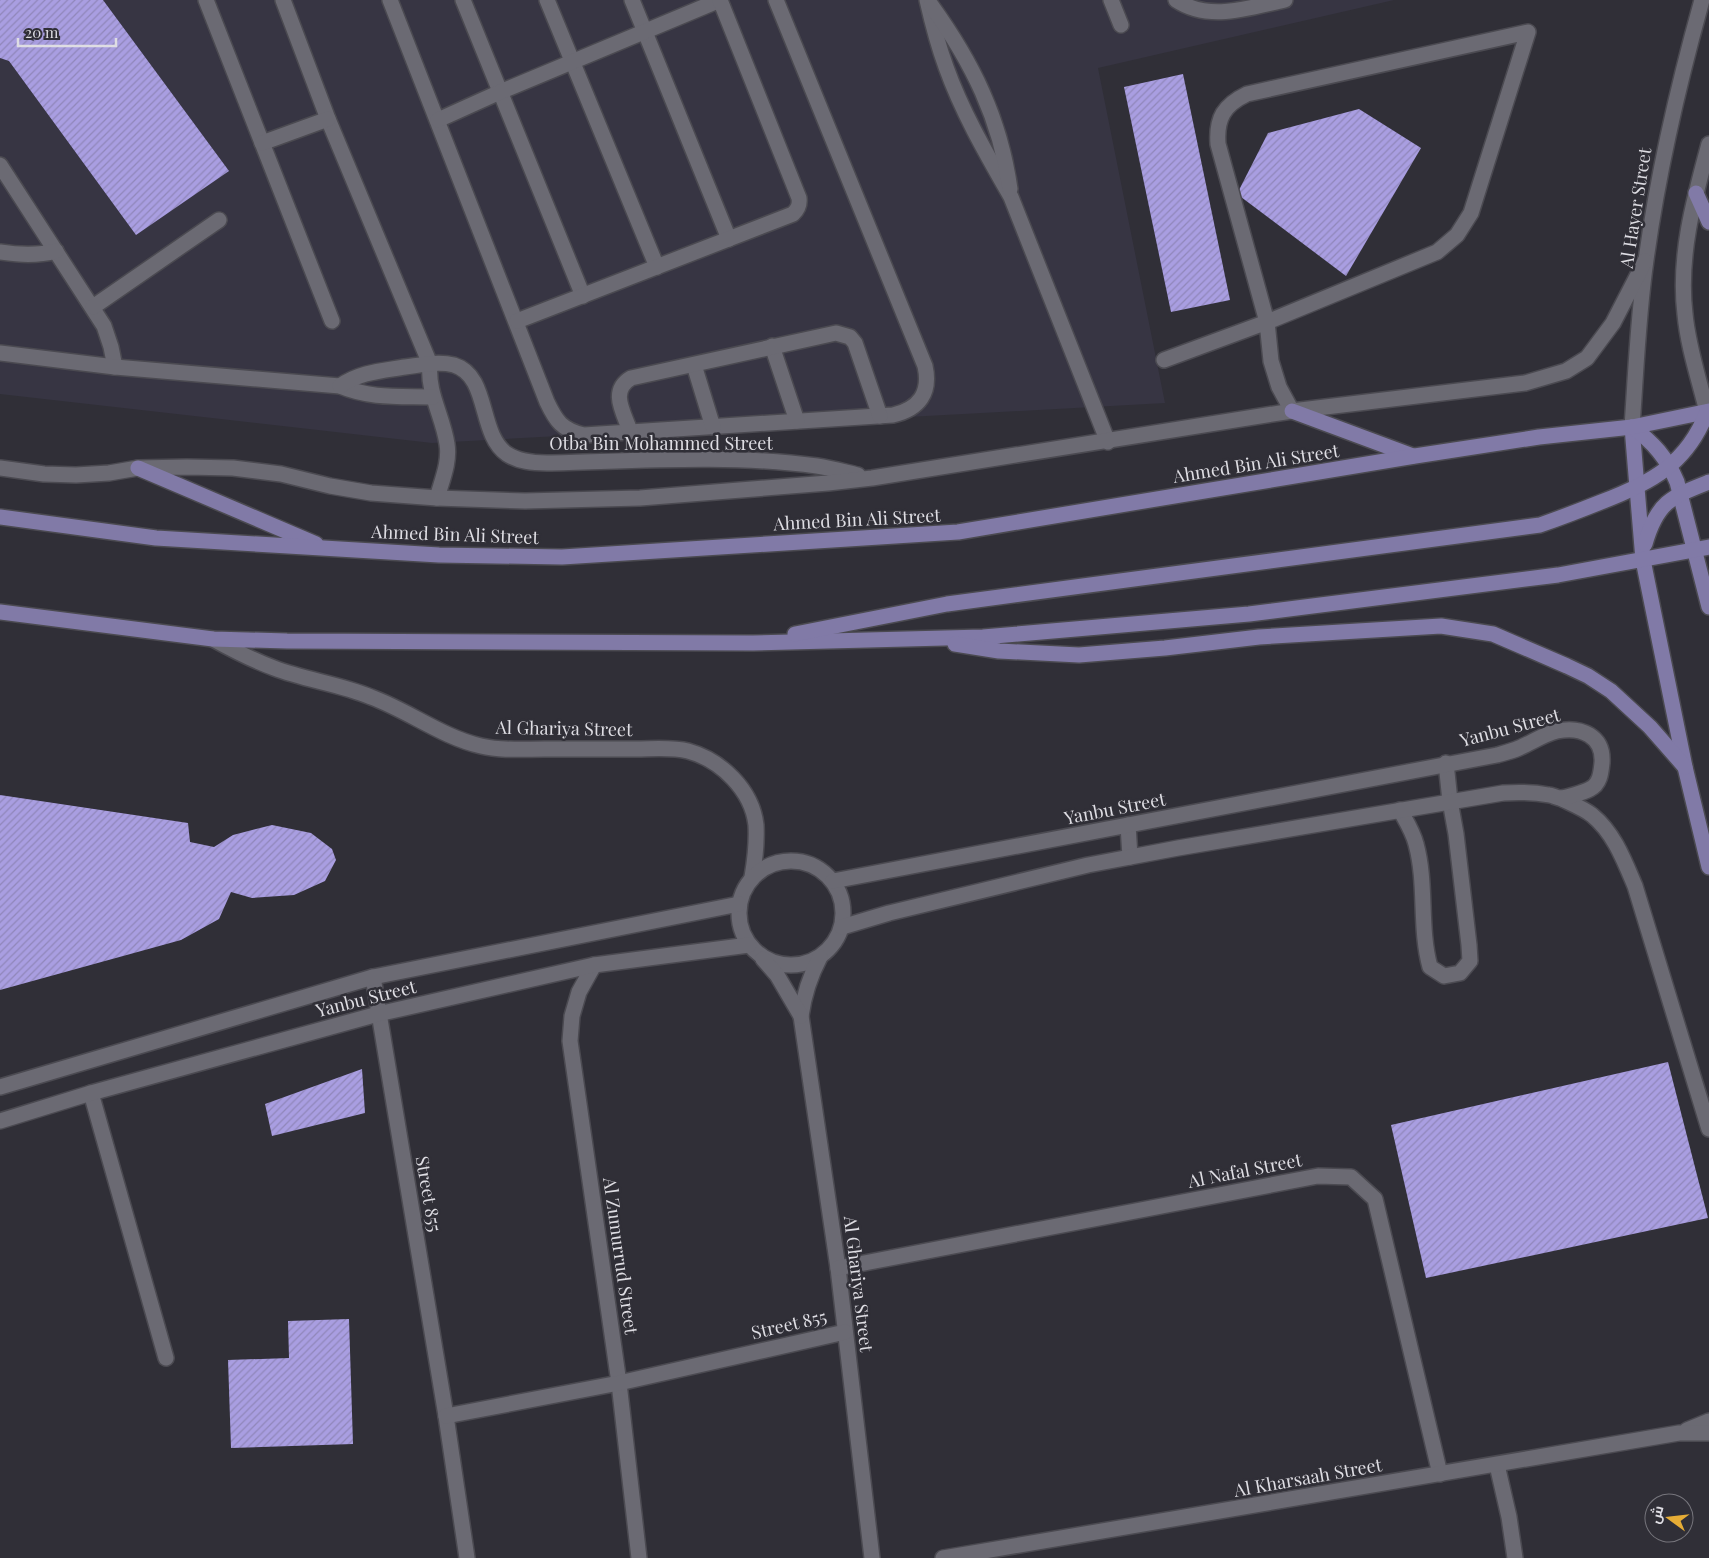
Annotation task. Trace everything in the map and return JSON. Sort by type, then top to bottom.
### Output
[{"type":"main road","points":[[1696,193],[1709,222]]},
{"type":"main road","points":[[1292,411],[1415,456]]},
{"type":"main road","points":[[753,643],[947,604],[1540,525],[1649,482],[1670,466],[1694,440],[1708,413]]},
{"type":"main road","name":"Ahmed Bin Ali Street","points":[[0,517],[156,538],[439,555],[562,557],[958,532],[1415,456],[1539,437],[1632,427],[1708,413]]},
{"type":"main road","points":[[1632,427],[1647,437],[1660,451],[1670,466],[1677,482],[1702,549],[1709,607]]},
{"type":"main road","points":[[1632,427],[1643,560],[1685,767],[1709,867]]},
{"type":"main road","points":[[138,468],[326,549]]},
{"type":"main road","points":[[1643,560],[1645,544],[1653,521],[1667,501],[1680,493],[1709,482]]},
{"type":"main road","points":[[0,612],[213,638],[288,641],[753,643],[984,637],[1250,614],[1558,575],[1702,549]]},
{"type":"main road","points":[[916,638],[999,651],[1079,655],[1260,638],[1441,626],[1493,634],[1588,676],[1611,692],[1655,732],[1685,767]]},
{"type":"street","points":[[206,0],[332,321]]},
{"type":"street","points":[[284,0],[328,119],[430,364],[429,380],[447,443],[445,472],[437,498]]},
{"type":"street","points":[[390,0],[548,402],[557,420],[564,427],[584,435],[880,416],[904,412],[914,407],[926,388],[928,376],[925,366],[776,0]]},
{"type":"street","points":[[463,0],[583,296]]},
{"type":"street","points":[[547,0],[657,267]]},
{"type":"street","points":[[632,0],[729,239]]},
{"type":"street","points":[[438,120],[720,0],[800,202],[793,214],[517,321]]},
{"type":"street","points":[[927,0],[946,68],[992,166],[1011,198],[1108,442]]},
{"type":"street","points":[[927,0],[957,44],[983,92],[1004,152],[1011,198]]},
{"type":"street","points":[[1111,0],[1120,25]]},
{"type":"street","points":[[1176,0],[1201,12],[1219,13],[1235,5],[1285,0]]},
{"type":"street","name":"Al Hayer Street","points":[[1632,427],[1645,262],[1673,109],[1702,0]]},
{"type":"street","points":[[1164,360],[1266,322],[1437,252],[1457,235],[1471,213],[1528,32],[1247,94],[1236,99],[1226,108],[1218,125],[1218,144],[1266,322],[1270,361],[1279,387],[1292,411]]},
{"type":"street","points":[[262,144],[328,119]]},
{"type":"street","points":[[1708,413],[1689,343],[1684,312],[1684,274],[1687,235],[1709,144]]},
{"type":"street","points":[[0,165],[104,326],[111,346],[115,367]]},
{"type":"street","points":[[93,307],[219,220]]},
{"type":"street","points":[[0,252],[28,255],[56,251]]},
{"type":"street","name":"Ahmed Bin Ali Street","points":[[0,468],[44,474],[76,474],[109,473],[138,468],[240,468],[281,474],[330,486],[371,493],[437,498],[525,501],[640,498],[872,478],[1108,442],[1292,411],[1525,384],[1566,371],[1587,358],[1613,323],[1645,262]]},
{"type":"street","points":[[630,431],[619,395],[620,388],[631,378],[836,333],[850,338],[858,349],[880,416]]},
{"type":"street","points":[[772,346],[797,421]]},
{"type":"street","points":[[0,353],[115,367],[340,386],[374,396],[433,397]]},
{"type":"street","name":"Otba Bin Mohammed Street","points":[[340,386],[351,378],[363,373],[443,363],[456,366],[475,383],[492,432],[497,443],[505,453],[536,463],[724,460],[771,462],[818,466],[872,478]]},
{"type":"street","points":[[694,365],[713,426]]},
{"type":"street","name":"Al Ghariya Street","points":[[213,638],[243,655],[274,669],[365,694],[411,714],[433,728],[481,746],[508,750],[662,749],[688,751],[712,761],[732,777],[747,798],[756,823],[756,849],[752,877]]},
{"type":"street","name":"Yanbu Street","points":[[833,881],[1496,755],[1565,729],[1591,735],[1600,749],[1602,760],[1599,780],[1591,789],[1560,798],[1550,795],[1518,792],[1450,801],[1130,856],[889,913],[842,927]]},
{"type":"street","points":[[1400,810],[1416,843],[1420,861],[1426,952],[1430,967],[1444,976],[1460,973],[1470,961],[1469,945],[1446,764]]},
{"type":"street","points":[[1560,798],[1591,814],[1611,835],[1624,858],[1635,886],[1709,1129]]},
{"type":"street","points":[[1128,825],[1130,856]]},
{"type":"street","points":[[794,860],[809,863],[822,870],[833,881],[840,895],[844,911],[842,927],[835,942],[824,954],[810,962],[794,966],[777,964],[761,957],[749,945],[742,932],[738,918],[739,904],[744,890],[752,877],[764,868],[778,862],[794,860]]},
{"type":"street","name":"Yanbu Street","points":[[0,1087],[373,977],[739,904]]},
{"type":"street","name":"Yanbu Street","points":[[0,1121],[91,1093],[378,1014],[594,965],[749,945]]},
{"type":"street","name":"Al Ghariya Street","points":[[761,957],[781,982],[801,1016]]},
{"type":"street","name":"Al Ghariya Street","points":[[820,957],[804,995],[801,1016],[838,1268],[872,1558]]},
{"type":"street","name":"Al Zumurrud Street","points":[[594,965],[579,992],[572,1016],[570,1041],[619,1382],[639,1558]]},
{"type":"street","name":"Street 855","points":[[373,977],[446,1416],[467,1558]]},
{"type":"street","points":[[91,1093],[166,1358]]},
{"type":"street","name":"Al Nafal Street","points":[[838,1268],[1318,1176],[1351,1177],[1375,1199],[1440,1474]]},
{"type":"street","name":"Street 855","points":[[446,1416],[619,1382],[845,1332]]},
{"type":"street","name":"Al Kharsaah Street","points":[[1679,1433],[1709,1421]]},
{"type":"street","name":"Al Kharsaah Street","points":[[943,1558],[1679,1433],[1709,1433]]},
{"type":"street","points":[[1496,1465],[1509,1518],[1515,1558]]},
{"type":"shaded area","points":[[0,0],[1394,0],[1098,68],[1165,403],[432,443],[0,394]]},
{"type":"building","points":[[0,0],[103,0],[229,171],[136,235],[9,61],[0,58]]},
{"type":"building","points":[[1183,74],[1230,300],[1171,312],[1124,87]]},
{"type":"building","points":[[1359,109],[1421,148],[1346,276],[1237,194],[1268,133]]},
{"type":"building","points":[[0,795],[188,823],[190,842],[214,847],[233,835],[272,825],[311,833],[332,849],[336,860],[325,881],[294,895],[252,898],[231,892],[219,919],[181,940],[0,990]]},
{"type":"building","points":[[1668,1062],[1708,1218],[1426,1278],[1391,1125]]},
{"type":"building","points":[[362,1069],[365,1113],[272,1136],[265,1104]]},
{"type":"building","points":[[349,1319],[353,1444],[231,1448],[228,1360],[289,1358],[288,1321]]}]
